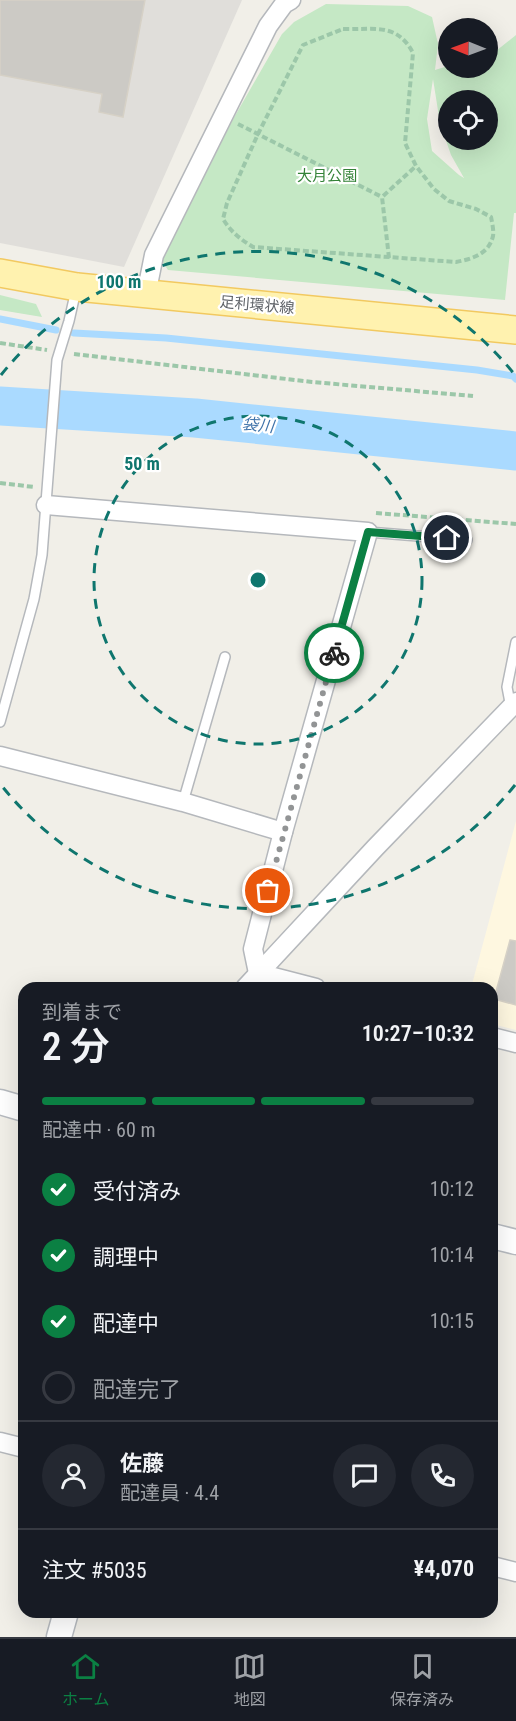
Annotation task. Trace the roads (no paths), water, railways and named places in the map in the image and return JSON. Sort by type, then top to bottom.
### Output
[{"type":"main road","name":"足利環状線","points":[[0,273],[77,287],[146,295],[516,330]]},
{"type":"street","points":[[146,295],[152,264],[159,245],[268,26],[284,4],[291,0]]},
{"type":"street","points":[[46,506],[368,532],[283,832],[253,949],[258,973]]},
{"type":"street","points":[[250,982],[513,705]]},
{"type":"street","points":[[0,756],[183,802],[283,832]]},
{"type":"street","points":[[258,973],[293,982]]},
{"type":"street","points":[[498,1038],[516,1043]]},
{"type":"street","points":[[0,1102],[18,1107]]},
{"type":"street","points":[[498,1238],[516,1242]]},
{"type":"street","points":[[0,1442],[18,1446]]},
{"type":"street","points":[[498,1568],[516,1572]]},
{"type":"street","points":[[59,1637],[64,1618]]},
{"type":"lane","points":[[0,722],[34,599],[42,555],[57,360],[77,287]]},
{"type":"lane","points":[[368,532],[467,540]]},
{"type":"lane","points":[[513,705],[507,687],[516,642]]},
{"type":"lane","points":[[183,802],[225,657]]},
{"type":"waterway","points":[[0,319],[56,330]]},
{"type":"waterway","points":[[74,333],[166,338],[477,370],[513,376],[516,379]]},
{"type":"waterway","name":"袋川","points":[[0,406],[195,418],[516,451]]},
{"type":"park label","name":"大月公園","points":[[327,176]]}]
